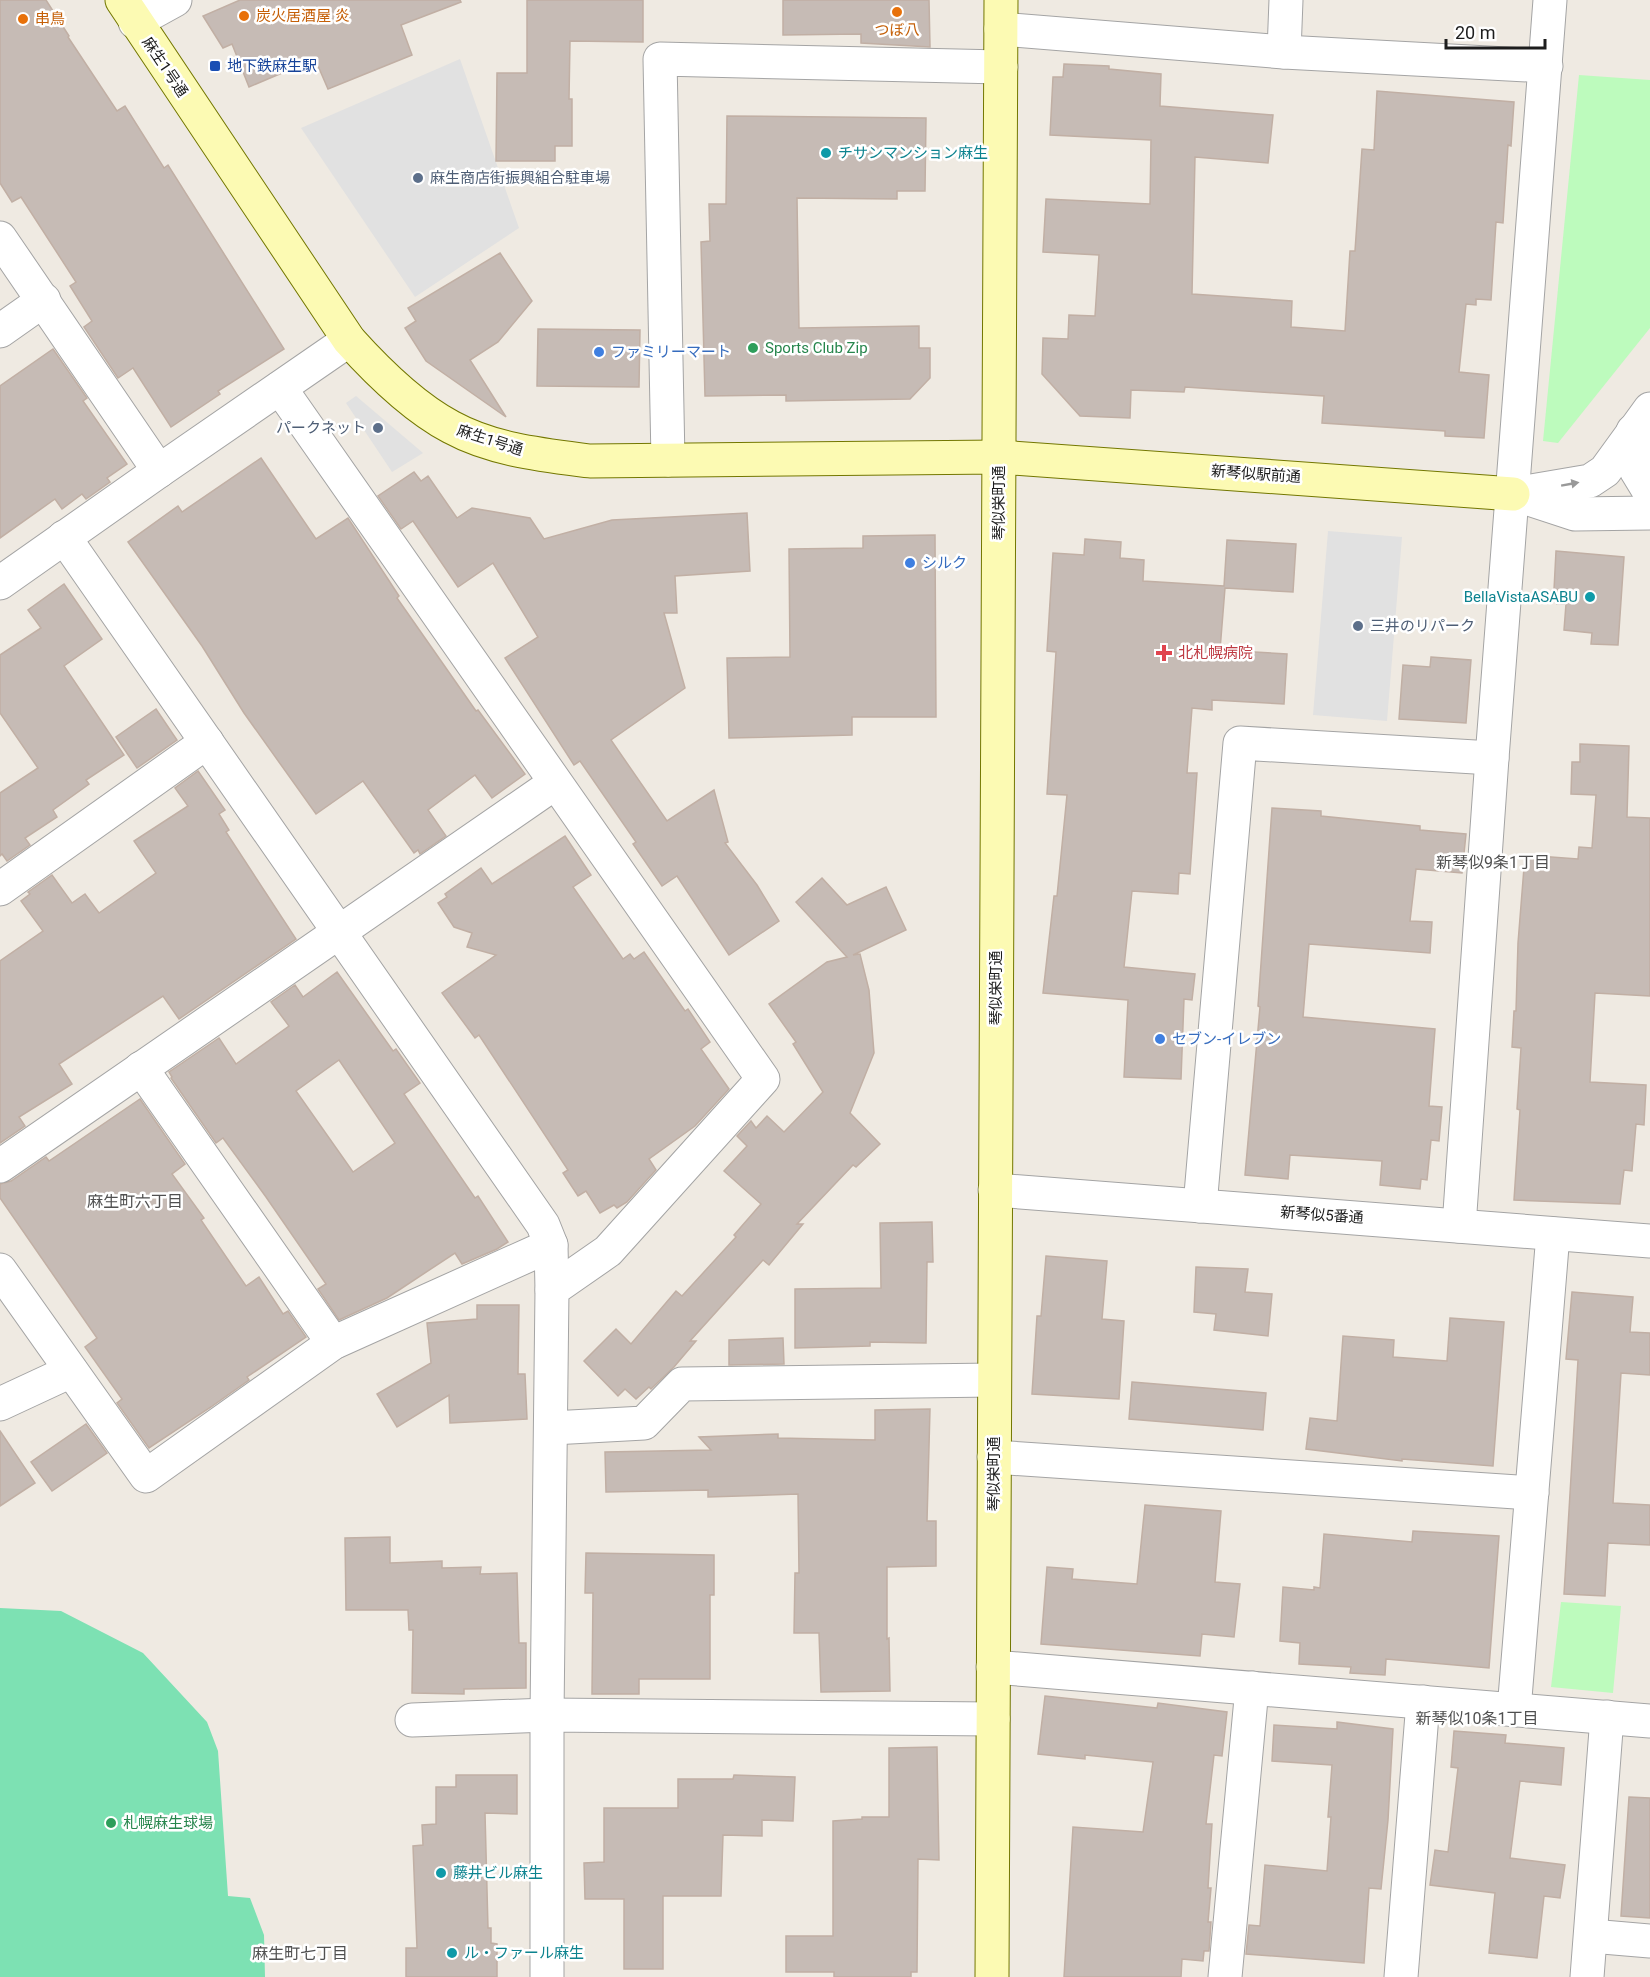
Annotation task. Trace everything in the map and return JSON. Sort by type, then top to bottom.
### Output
[{"type":"main road","name":"麻生1号通","points":[[128,11],[349,340],[372,365],[414,401],[450,427],[495,445],[540,455],[590,461],[999,457]]},
{"type":"main road","name":"琴似栄町通","points":[[992,1977],[1001,14]]},
{"type":"main road","name":"新琴似駅前通","points":[[999,457],[1513,494]]},
{"type":"street","points":[[128,11],[175,0]]},
{"type":"street","points":[[1284,52],[1286,0]]},
{"type":"street","points":[[1459,1226],[1550,0]]},
{"type":"street","points":[[1001,14],[1284,52],[1546,66]]},
{"type":"street","points":[[668,460],[660,59],[1001,67]]},
{"type":"street","points":[[0,238],[159,471]]},
{"type":"street","points":[[0,331],[44,300]]},
{"type":"street","points":[[0,584],[64,537],[349,340]]},
{"type":"street","points":[[280,388],[763,1079],[608,1251],[552,1290]]},
{"type":"street","points":[[1513,494],[1590,481],[1605,471],[1642,420]]},
{"type":"street","points":[[1642,420],[1636,470],[1650,493]]},
{"type":"street","points":[[1513,494],[1575,514],[1650,513]]},
{"type":"street","points":[[64,537],[543,1225],[550,1245],[552,1428],[547,1715],[547,1977]]},
{"type":"street","points":[[0,889],[207,742]]},
{"type":"street","points":[[1200,1206],[1240,742],[1492,758]]},
{"type":"street","points":[[0,1166],[555,783]]},
{"type":"street","points":[[141,1068],[333,1343]]},
{"type":"street","name":"新琴似5番通","points":[[995,1190],[1650,1241]]},
{"type":"street","points":[[1514,1710],[1553,1234]]},
{"type":"street","points":[[0,1270],[147,1476],[333,1343],[550,1245]]},
{"type":"street","points":[[0,1404],[71,1371]]},
{"type":"street","points":[[552,1428],[644,1423],[682,1384],[994,1380]]},
{"type":"street","points":[[994,1457],[1532,1493]]},
{"type":"street","points":[[993,1667],[1650,1721]]},
{"type":"street","points":[[1225,1977],[1252,1688]]},
{"type":"street","points":[[1401,1977],[1422,1702]]},
{"type":"street","points":[[412,1720],[547,1715],[993,1719]]},
{"type":"street","points":[[1587,1977],[1607,1718]]},
{"type":"street","points":[[1591,1936],[1650,1941]]},
{"type":"green space","points":[[1579,75],[1650,80],[1650,328],[1558,443],[1543,441]]},
{"type":"green space","points":[[1561,1602],[1621,1606],[1613,1693],[1551,1687]]},
{"type":"green space","name":"札幌麻生球場","points":[[0,1608],[61,1611],[143,1653],[207,1722],[218,1751],[228,1896],[250,1898],[264,1935],[265,1977],[0,1977]]},
{"type":"shaded area","name":"麻生商店街振興組合駐車場","points":[[460,59],[519,228],[415,297],[301,128]]},
{"type":"shaded area","name":"パークネット","points":[[356,396],[423,453],[392,472],[346,403]]},
{"type":"shaded area","name":"三井のリパーク","points":[[1328,531],[1402,537],[1387,721],[1313,715]]},
{"type":"building","points":[[0,0],[46,0],[117,111],[125,106],[164,168],[168,165],[284,349],[218,391],[220,394],[171,427],[133,368],[118,378],[84,327],[92,321],[70,286],[76,282],[21,197],[12,202],[0,183]]},
{"type":"building","points":[[240,0],[460,0],[461,2],[401,25],[412,55],[328,89],[315,59],[249,87],[232,44],[223,48],[203,16]]},
{"type":"building","points":[[527,0],[643,0],[643,42],[570,41],[569,99],[572,99],[572,146],[555,146],[555,161],[496,161],[497,73],[527,73]]},
{"type":"building","points":[[783,0],[929,0],[930,47],[861,43],[861,34],[783,35]]},
{"type":"building","points":[[1064,64],[1109,66],[1109,69],[1161,74],[1160,106],[1273,115],[1268,163],[1195,157],[1192,294],[1292,301],[1291,327],[1345,331],[1350,251],[1355,251],[1362,149],[1374,150],[1377,91],[1514,102],[1511,146],[1508,145],[1503,223],[1496,222],[1491,300],[1476,299],[1476,305],[1466,304],[1459,372],[1489,375],[1484,438],[1445,436],[1445,431],[1322,423],[1324,396],[1185,387],[1184,392],[1131,390],[1130,418],[1080,416],[1042,374],[1043,338],[1068,339],[1069,315],[1095,316],[1099,255],[1043,252],[1046,199],[1150,204],[1151,140],[1050,135],[1053,77],[1063,77]]},
{"type":"building","points":[[727,116],[926,118],[925,191],[897,191],[897,199],[797,198],[799,328],[919,326],[919,348],[930,348],[930,378],[910,399],[786,401],[786,395],[705,396],[701,242],[710,241],[709,204],[726,204]]},
{"type":"building","points":[[500,253],[532,301],[498,342],[470,360],[506,417],[426,361],[405,328],[416,321],[408,308]]},
{"type":"building","points":[[538,329],[640,330],[639,387],[537,386]]},
{"type":"building","points":[[53,349],[87,398],[83,401],[127,464],[107,478],[110,482],[86,499],[82,494],[62,509],[55,499],[0,538],[0,386]]},
{"type":"building","points":[[261,458],[316,539],[348,518],[399,596],[397,598],[476,711],[478,710],[525,774],[492,798],[475,775],[428,810],[446,836],[420,854],[418,850],[414,853],[363,781],[316,814],[244,713],[202,646],[128,542],[178,506],[182,512]]},
{"type":"building","points":[[414,472],[421,481],[428,476],[457,518],[472,508],[530,518],[544,539],[612,520],[747,513],[750,571],[675,576],[677,613],[664,613],[685,688],[611,740],[667,821],[714,790],[728,842],[725,843],[757,885],[779,921],[729,955],[677,876],[662,886],[633,844],[636,842],[580,761],[574,765],[505,658],[538,637],[493,563],[458,587],[413,521],[401,529],[378,496]]},
{"type":"building","points":[[935,535],[936,717],[852,717],[852,735],[729,738],[727,658],[790,657],[789,549],[863,548],[863,536]]},
{"type":"building","points":[[1085,539],[1121,542],[1120,558],[1144,560],[1143,581],[1224,586],[1227,540],[1296,544],[1293,592],[1225,588],[1220,650],[1287,654],[1284,704],[1212,700],[1212,710],[1192,708],[1187,773],[1197,773],[1190,874],[1179,873],[1178,894],[1132,891],[1124,967],[1195,974],[1192,1000],[1184,999],[1181,1079],[1124,1077],[1128,1000],[1043,993],[1054,896],[1057,896],[1067,795],[1047,794],[1056,652],[1047,651],[1053,553],[1084,555]]},
{"type":"building","name":"BellaVistaASABU","points":[[1556,551],[1624,557],[1618,645],[1591,644],[1592,633],[1564,630],[1566,604],[1557,604],[1558,590],[1554,590]]},
{"type":"building","points":[[64,584],[102,639],[64,666],[124,755],[86,780],[89,784],[53,810],[57,817],[25,838],[30,845],[7,861],[2,854],[0,856],[0,793],[38,768],[0,713],[0,655],[41,628],[28,610]]},
{"type":"building","points":[[1431,657],[1471,660],[1466,723],[1399,719],[1403,665],[1430,667]]},
{"type":"building","points":[[156,709],[177,740],[137,768],[116,737]]},
{"type":"building","points":[[1580,744],[1629,746],[1627,817],[1650,818],[1650,996],[1595,993],[1590,1082],[1646,1085],[1644,1125],[1636,1124],[1632,1171],[1624,1170],[1620,1204],[1514,1200],[1520,1110],[1517,1109],[1521,1048],[1512,1047],[1525,855],[1578,859],[1579,847],[1592,848],[1596,795],[1571,794],[1572,762],[1580,762]]},
{"type":"building","points":[[198,771],[225,810],[219,814],[229,830],[226,832],[296,939],[179,1019],[163,996],[59,1064],[72,1084],[19,1117],[25,1126],[0,1143],[0,961],[43,931],[21,901],[30,894],[28,892],[52,875],[72,903],[85,894],[99,913],[156,873],[134,841],[188,806],[175,788]]},
{"type":"building","points":[[1272,808],[1321,811],[1321,816],[1420,826],[1420,830],[1466,834],[1462,873],[1416,869],[1410,921],[1432,922],[1430,953],[1309,944],[1303,1017],[1435,1029],[1429,1106],[1442,1107],[1439,1141],[1431,1140],[1427,1180],[1421,1179],[1420,1189],[1380,1185],[1382,1161],[1290,1155],[1288,1179],[1245,1175],[1260,1007],[1258,1006]]},
{"type":"building","points":[[565,836],[591,875],[573,887],[623,959],[630,954],[634,959],[644,952],[685,1011],[688,1009],[710,1042],[701,1049],[729,1089],[695,1126],[649,1159],[656,1170],[627,1202],[617,1208],[614,1205],[600,1213],[586,1191],[578,1196],[563,1173],[568,1170],[479,1035],[475,1038],[442,993],[496,955],[467,947],[472,933],[454,927],[438,903],[447,897],[445,894],[481,868],[492,884]]},
{"type":"building","points":[[822,878],[847,905],[886,887],[906,930],[853,955],[860,954],[869,990],[874,1053],[850,1113],[880,1144],[856,1167],[853,1165],[797,1224],[803,1224],[769,1265],[763,1260],[690,1341],[696,1341],[674,1367],[651,1389],[649,1387],[636,1399],[625,1389],[618,1396],[584,1361],[616,1329],[631,1344],[676,1291],[682,1296],[736,1237],[734,1235],[761,1204],[724,1171],[747,1146],[737,1136],[751,1121],[756,1128],[767,1116],[784,1132],[823,1092],[793,1044],[796,1042],[769,1004],[827,962],[847,957],[796,902]]},
{"type":"building","points":[[337,972],[393,1051],[396,1049],[420,1083],[404,1094],[475,1198],[478,1196],[508,1242],[462,1264],[455,1253],[387,1298],[339,1320],[318,1289],[326,1284],[223,1138],[216,1143],[169,1072],[219,1038],[236,1064],[289,1026],[271,1002],[295,985],[303,997]],"holes":[[[339,1060],[395,1143],[353,1172],[296,1091]]]},
{"type":"building","points":[[140,1099],[185,1164],[172,1174],[204,1218],[201,1220],[246,1286],[259,1277],[283,1314],[288,1311],[306,1337],[247,1377],[249,1380],[211,1407],[149,1448],[117,1403],[122,1399],[85,1347],[97,1338],[0,1198],[0,1184],[11,1181],[46,1157],[49,1161]]},
{"type":"building","points":[[932,1222],[933,1262],[927,1262],[926,1343],[870,1342],[870,1346],[795,1348],[795,1289],[881,1288],[880,1223]]},
{"type":"building","points":[[1046,1256],[1107,1261],[1102,1319],[1124,1321],[1119,1399],[1032,1394],[1037,1316],[1041,1316]]},
{"type":"building","points":[[1196,1267],[1248,1269],[1245,1292],[1272,1294],[1268,1336],[1214,1330],[1216,1314],[1194,1312]]},
{"type":"building","points":[[1572,1292],[1633,1297],[1630,1332],[1650,1333],[1650,1375],[1621,1373],[1613,1503],[1650,1505],[1650,1545],[1608,1543],[1605,1596],[1564,1594],[1578,1360],[1566,1359]]},
{"type":"building","points":[[477,1305],[519,1305],[518,1374],[525,1374],[527,1419],[450,1423],[449,1395],[397,1427],[377,1394],[431,1363],[427,1323],[477,1319]]},
{"type":"building","points":[[1450,1318],[1504,1322],[1493,1466],[1402,1459],[1402,1461],[1306,1449],[1310,1418],[1337,1421],[1343,1336],[1394,1340],[1393,1357],[1447,1361]]},
{"type":"building","points":[[783,1338],[784,1364],[729,1365],[729,1340]]},
{"type":"building","points":[[1132,1382],[1266,1393],[1263,1430],[1129,1419]]},
{"type":"building","points":[[930,1409],[927,1521],[936,1521],[936,1566],[887,1567],[890,1691],[821,1692],[819,1633],[794,1633],[795,1573],[799,1573],[798,1494],[708,1497],[708,1490],[606,1492],[605,1452],[711,1450],[699,1437],[778,1434],[778,1438],[875,1440],[875,1410]]},
{"type":"building","points":[[86,1424],[107,1453],[52,1491],[31,1462]]},
{"type":"building","points":[[0,1431],[35,1483],[0,1506]]},
{"type":"building","points":[[1145,1505],[1221,1511],[1215,1582],[1240,1584],[1234,1637],[1202,1634],[1200,1656],[1041,1644],[1047,1567],[1073,1569],[1072,1579],[1137,1584]]},
{"type":"building","points":[[1413,1531],[1499,1536],[1489,1668],[1386,1659],[1385,1675],[1350,1673],[1351,1667],[1299,1664],[1300,1643],[1280,1641],[1283,1587],[1314,1590],[1314,1587],[1320,1588],[1324,1534],[1412,1542]]},
{"type":"building","points":[[390,1537],[390,1563],[442,1561],[442,1568],[481,1567],[480,1574],[517,1573],[519,1643],[526,1643],[526,1688],[464,1689],[464,1694],[412,1693],[413,1630],[409,1630],[408,1610],[346,1610],[345,1538]]},
{"type":"building","points":[[586,1553],[714,1555],[714,1595],[710,1595],[710,1679],[639,1679],[639,1694],[592,1694],[593,1593],[585,1593]]},
{"type":"building","points":[[1045,1696],[1157,1708],[1158,1703],[1227,1712],[1222,1756],[1214,1755],[1206,1824],[1212,1824],[1208,1888],[1211,1888],[1208,1922],[1211,1922],[1209,1951],[1204,1951],[1203,1961],[1182,1959],[1181,1977],[1064,1977],[1073,1827],[1143,1832],[1153,1762],[1085,1755],[1085,1759],[1038,1754]]},
{"type":"building","points":[[1337,1722],[1393,1729],[1388,1820],[1381,1889],[1369,1888],[1364,1963],[1246,1954],[1249,1925],[1260,1926],[1265,1865],[1327,1871],[1332,1765],[1272,1761],[1274,1725],[1337,1729]]},
{"type":"building","points":[[1454,1731],[1506,1735],[1505,1743],[1564,1748],[1561,1785],[1520,1781],[1510,1858],[1565,1865],[1560,1898],[1544,1896],[1537,1958],[1489,1953],[1495,1893],[1430,1885],[1435,1850],[1448,1852],[1458,1768],[1451,1767]]},
{"type":"building","points":[[937,1747],[939,1860],[918,1859],[917,1972],[911,1972],[911,1977],[834,1977],[834,1972],[786,1972],[786,1936],[833,1936],[833,1821],[862,1819],[862,1817],[889,1817],[889,1748]]},
{"type":"building","points":[[456,1775],[517,1775],[517,1814],[485,1813],[488,1928],[491,1928],[491,1943],[497,1944],[497,1977],[406,1977],[406,1948],[417,1948],[413,1846],[423,1845],[422,1825],[436,1824],[436,1787],[456,1787]]},
{"type":"building","points":[[734,1775],[795,1777],[793,1821],[762,1820],[762,1836],[723,1835],[721,1896],[663,1896],[663,1969],[624,1969],[624,1899],[585,1899],[584,1863],[604,1862],[604,1808],[678,1808],[678,1779],[733,1779]]},
{"type":"building","points":[[1629,1797],[1650,1798],[1650,1918],[1621,1916]]},
{"type":"place","name":"つぼ八","points":[[897,12]]},
{"type":"place","name":"炭火居酒屋 炎","points":[[244,16]]},
{"type":"place","name":"串鳥","points":[[23,19]]},
{"type":"place","name":"地下鉄麻生駅","points":[[215,66]]},
{"type":"place","name":"チサンマンション麻生","points":[[826,153]]},
{"type":"place","name":"麻生商店街振興組合駐車場","points":[[418,178]]},
{"type":"place","name":"Sports Club Zip","points":[[753,348]]},
{"type":"place","name":"ファミリーマート","points":[[599,352]]},
{"type":"place","name":"パークネット","points":[[378,428]]},
{"type":"place","name":"シルク","points":[[910,563]]},
{"type":"place","name":"BellaVistaASABU","points":[[1590,597]]},
{"type":"place","name":"三井のリパーク","points":[[1358,626]]},
{"type":"place","name":"北札幌病院","points":[[1164,653]]},
{"type":"place","name":"セブン-イレブン","points":[[1160,1039]]},
{"type":"place","name":"札幌麻生球場","points":[[111,1823]]},
{"type":"place","name":"藤井ビル麻生","points":[[441,1873]]},
{"type":"place","name":"ル・ファール麻生","points":[[452,1953]]},
{"type":"district","name":"新琴似9条1丁目","points":[[1493,862]]},
{"type":"district","name":"麻生町六丁目","points":[[135,1201]]},
{"type":"district","name":"新琴似10条1丁目","points":[[1477,1718]]},
{"type":"district","name":"麻生町七丁目","points":[[300,1953]]}]
